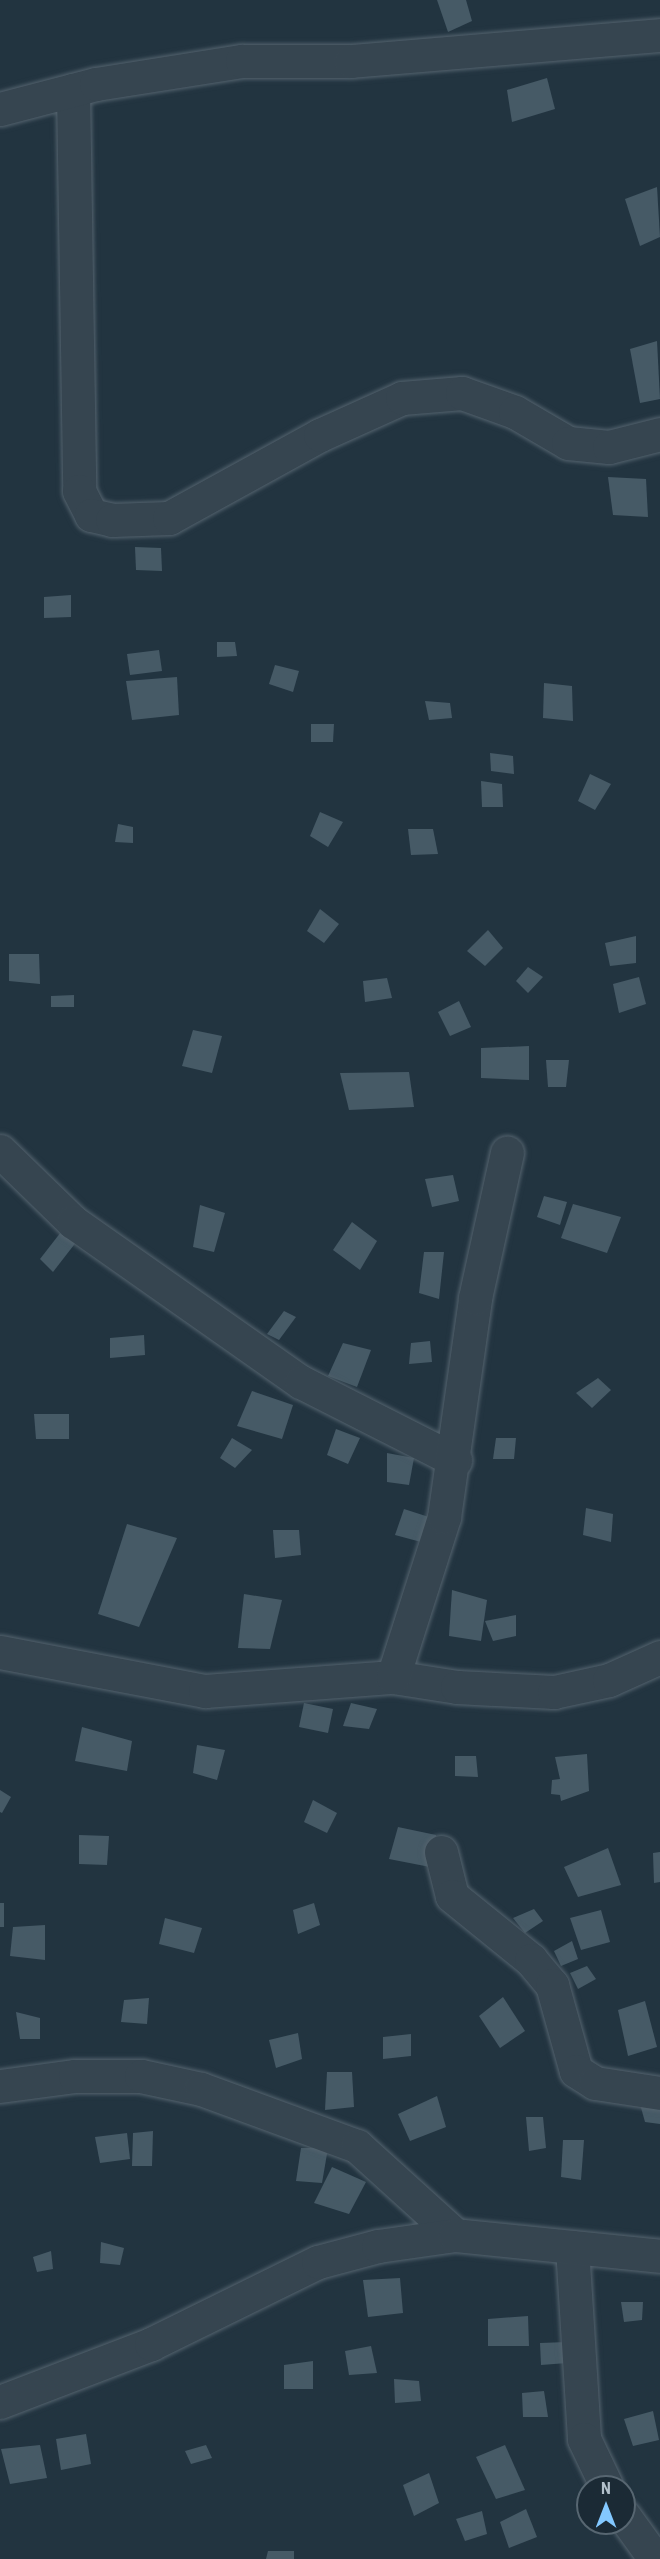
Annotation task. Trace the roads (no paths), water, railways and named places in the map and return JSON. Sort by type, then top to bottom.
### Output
[{"type":"street","points":[[0,109],[74,90],[242,62],[351,61],[660,35]]},
{"type":"street","points":[[74,90],[79,491],[91,515],[112,520],[169,518],[320,435],[402,398],[462,393],[515,412],[568,443],[609,447],[660,434]]},
{"type":"street","points":[[0,1151],[73,1222],[301,1382],[454,1460]]},
{"type":"street","points":[[393,1677],[444,1516],[454,1460],[475,1298],[507,1152]]},
{"type":"street","points":[[0,1652],[205,1691],[393,1677],[457,1687],[554,1692],[609,1680],[660,1657]]},
{"type":"street","points":[[441,1852],[452,1896],[531,1960],[552,1985],[576,2071],[595,2083],[660,2093]]},
{"type":"street","points":[[0,2086],[75,2076],[141,2076],[201,2089],[357,2146],[454,2235]]},
{"type":"street","points":[[0,2402],[151,2344],[318,2262],[378,2246],[454,2235],[660,2256]]},
{"type":"street","points":[[572,2247],[584,2439],[601,2475]]},
{"type":"street","points":[[636,2533],[655,2559]]}]
